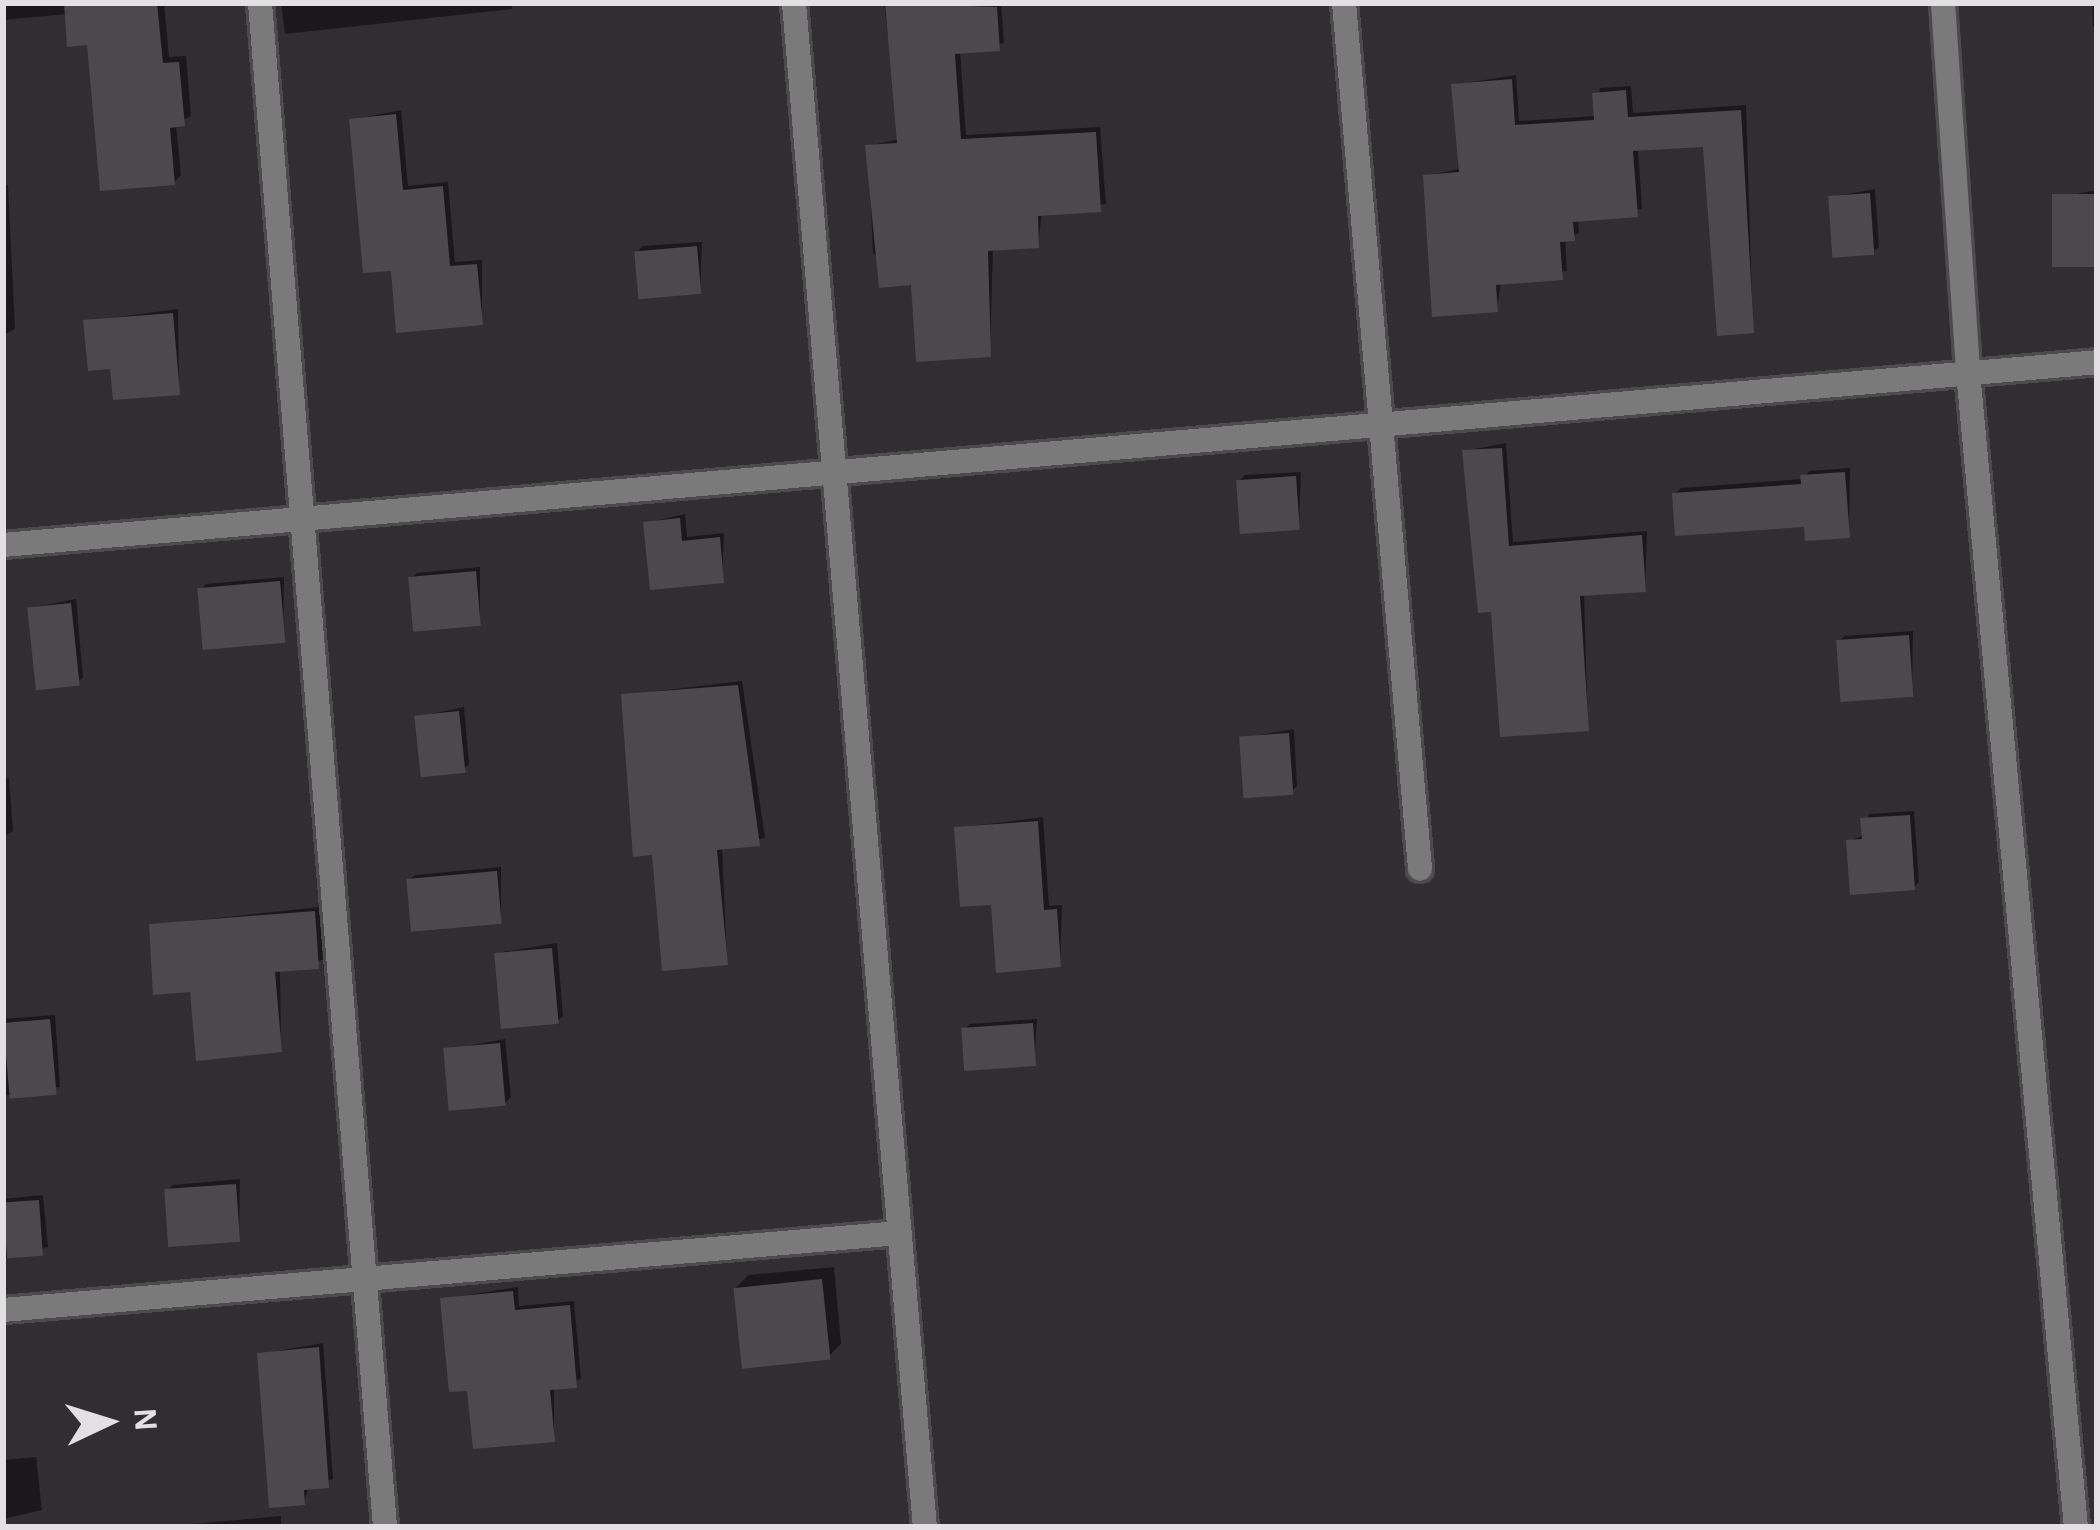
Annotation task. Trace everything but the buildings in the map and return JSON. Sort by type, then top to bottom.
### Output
[{"type":"street","points":[[260,3],[385,1527]]},
{"type":"street","points":[[794,3],[925,1527]]},
{"type":"street","points":[[1344,3],[1375,423],[1420,868]]},
{"type":"street","points":[[1942,3],[1968,372],[2076,1527]]},
{"type":"street","points":[[3,545],[2097,362]]},
{"type":"street","points":[[3,1310],[364,1274],[900,1233]]}]
